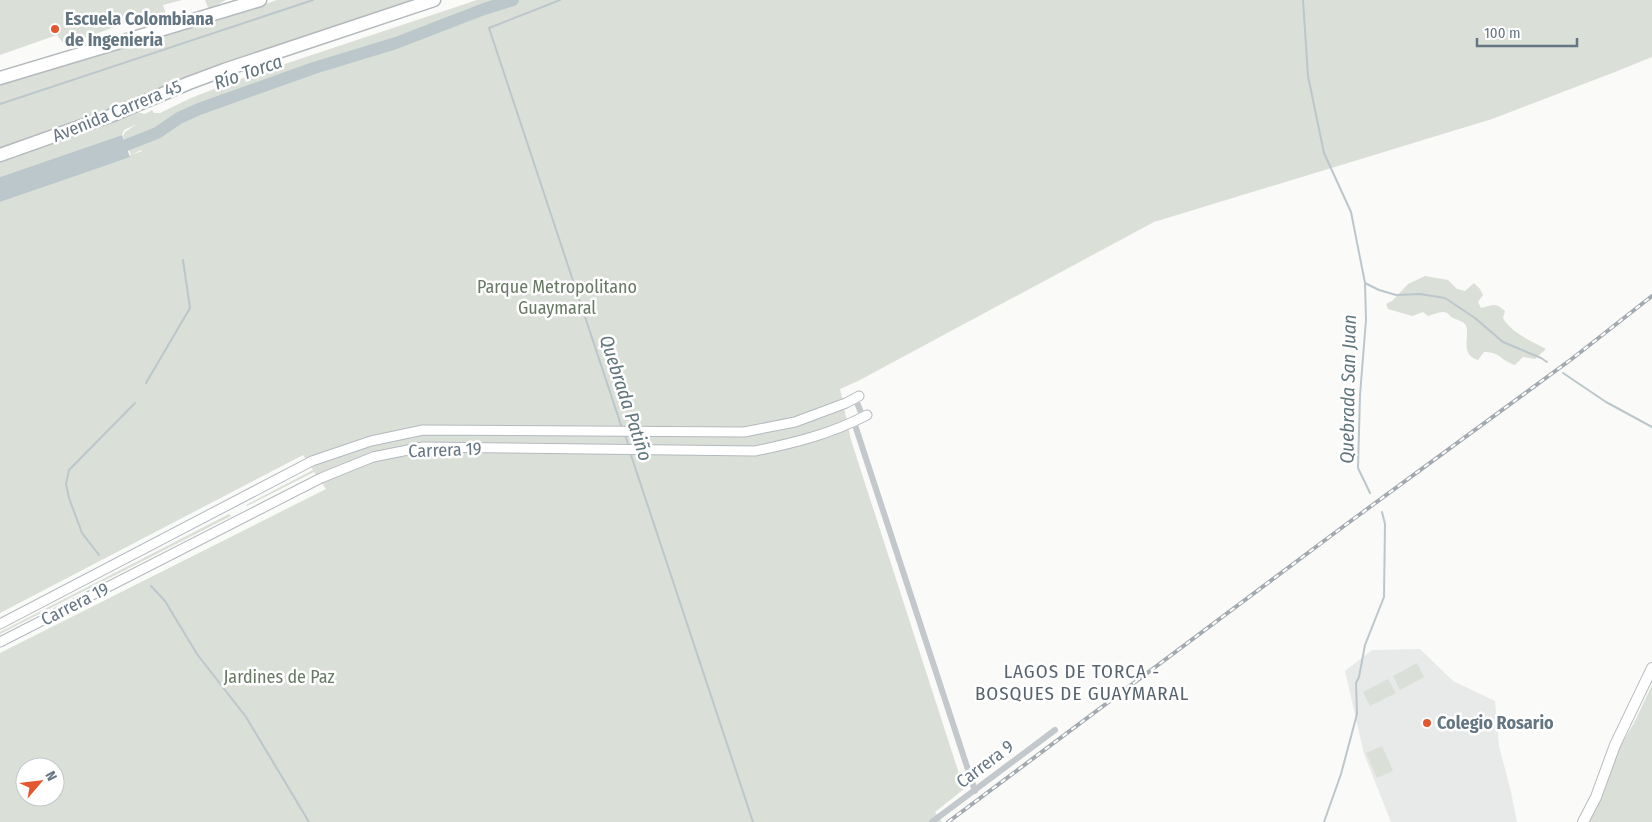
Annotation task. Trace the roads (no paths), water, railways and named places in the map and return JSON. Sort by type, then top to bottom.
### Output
[{"type":"highway","points":[[0,78],[242,3],[260,0]]},
{"type":"highway","name":"Avenida Carrera 45","points":[[0,155],[110,116],[215,73],[434,0]]},
{"type":"main road","name":"Carrera 19","points":[[0,624],[312,461],[371,441],[423,430],[744,432],[795,422],[857,397]]},
{"type":"main road","name":"Carrera 19","points":[[0,642],[321,478],[373,457],[423,447],[755,451],[804,441],[865,416]]},
{"type":"main road","points":[[1583,822],[1596,797],[1615,745],[1652,668]]},
{"type":"street","points":[[857,397],[865,416]]},
{"type":"street","points":[[854,422],[975,791]]},
{"type":"street","name":"Carrera 9","points":[[932,822],[1055,730]]},
{"type":"waterway","points":[[0,104],[313,0]]},
{"type":"waterway","name":"Río Torca","points":[[111,151],[157,133],[179,118],[199,109],[314,68],[396,43],[484,9],[513,0]]},
{"type":"waterway","name":"Quebrada Patiño","points":[[560,0],[489,28],[622,428]]},
{"type":"waterway","name":"Quebrada San Juan","points":[[1303,0],[1308,76],[1324,153],[1351,212],[1365,283],[1366,320],[1360,395],[1358,468],[1370,493]]},
{"type":"waterway","points":[[146,383],[190,308],[183,260]]},
{"type":"waterway","name":"Quebrada San Juan","points":[[1365,283],[1396,295],[1420,294],[1445,298],[1475,318],[1503,342],[1547,362]]},
{"type":"waterway","name":"Quebrada San Juan","points":[[1563,373],[1606,402],[1652,427]]},
{"type":"waterway","points":[[99,555],[82,533],[69,498],[66,484],[69,470],[135,403]]},
{"type":"waterway","name":"Quebrada Patiño","points":[[625,435],[629,447]]},
{"type":"waterway","name":"Quebrada Patiño","points":[[630,452],[753,822]]},
{"type":"waterway","name":"Quebrada San Juan","points":[[1324,822],[1341,774],[1357,714],[1356,683],[1359,677],[1365,645],[1384,597],[1385,524],[1382,512]]},
{"type":"waterway","points":[[151,586],[165,601],[197,654],[246,717],[309,822]]},
{"type":"railway","points":[[948,822],[1348,523],[1573,358],[1652,296]]},
{"type":"place","name":"Escuela Colombiana de Ingenieria","points":[[55,29]]},
{"type":"place","name":"Colegio Rosario","points":[[1427,723]]},
{"type":"district","name":"LAGOS DE TORCA - BOSQUES DE GUAYMARAL","points":[[1082,682]]},
{"type":"park label","name":"Parque Metropolitano Guaymaral","points":[[557,297]]},
{"type":"park label","name":"Jardines de Paz","points":[[279,677]]}]
